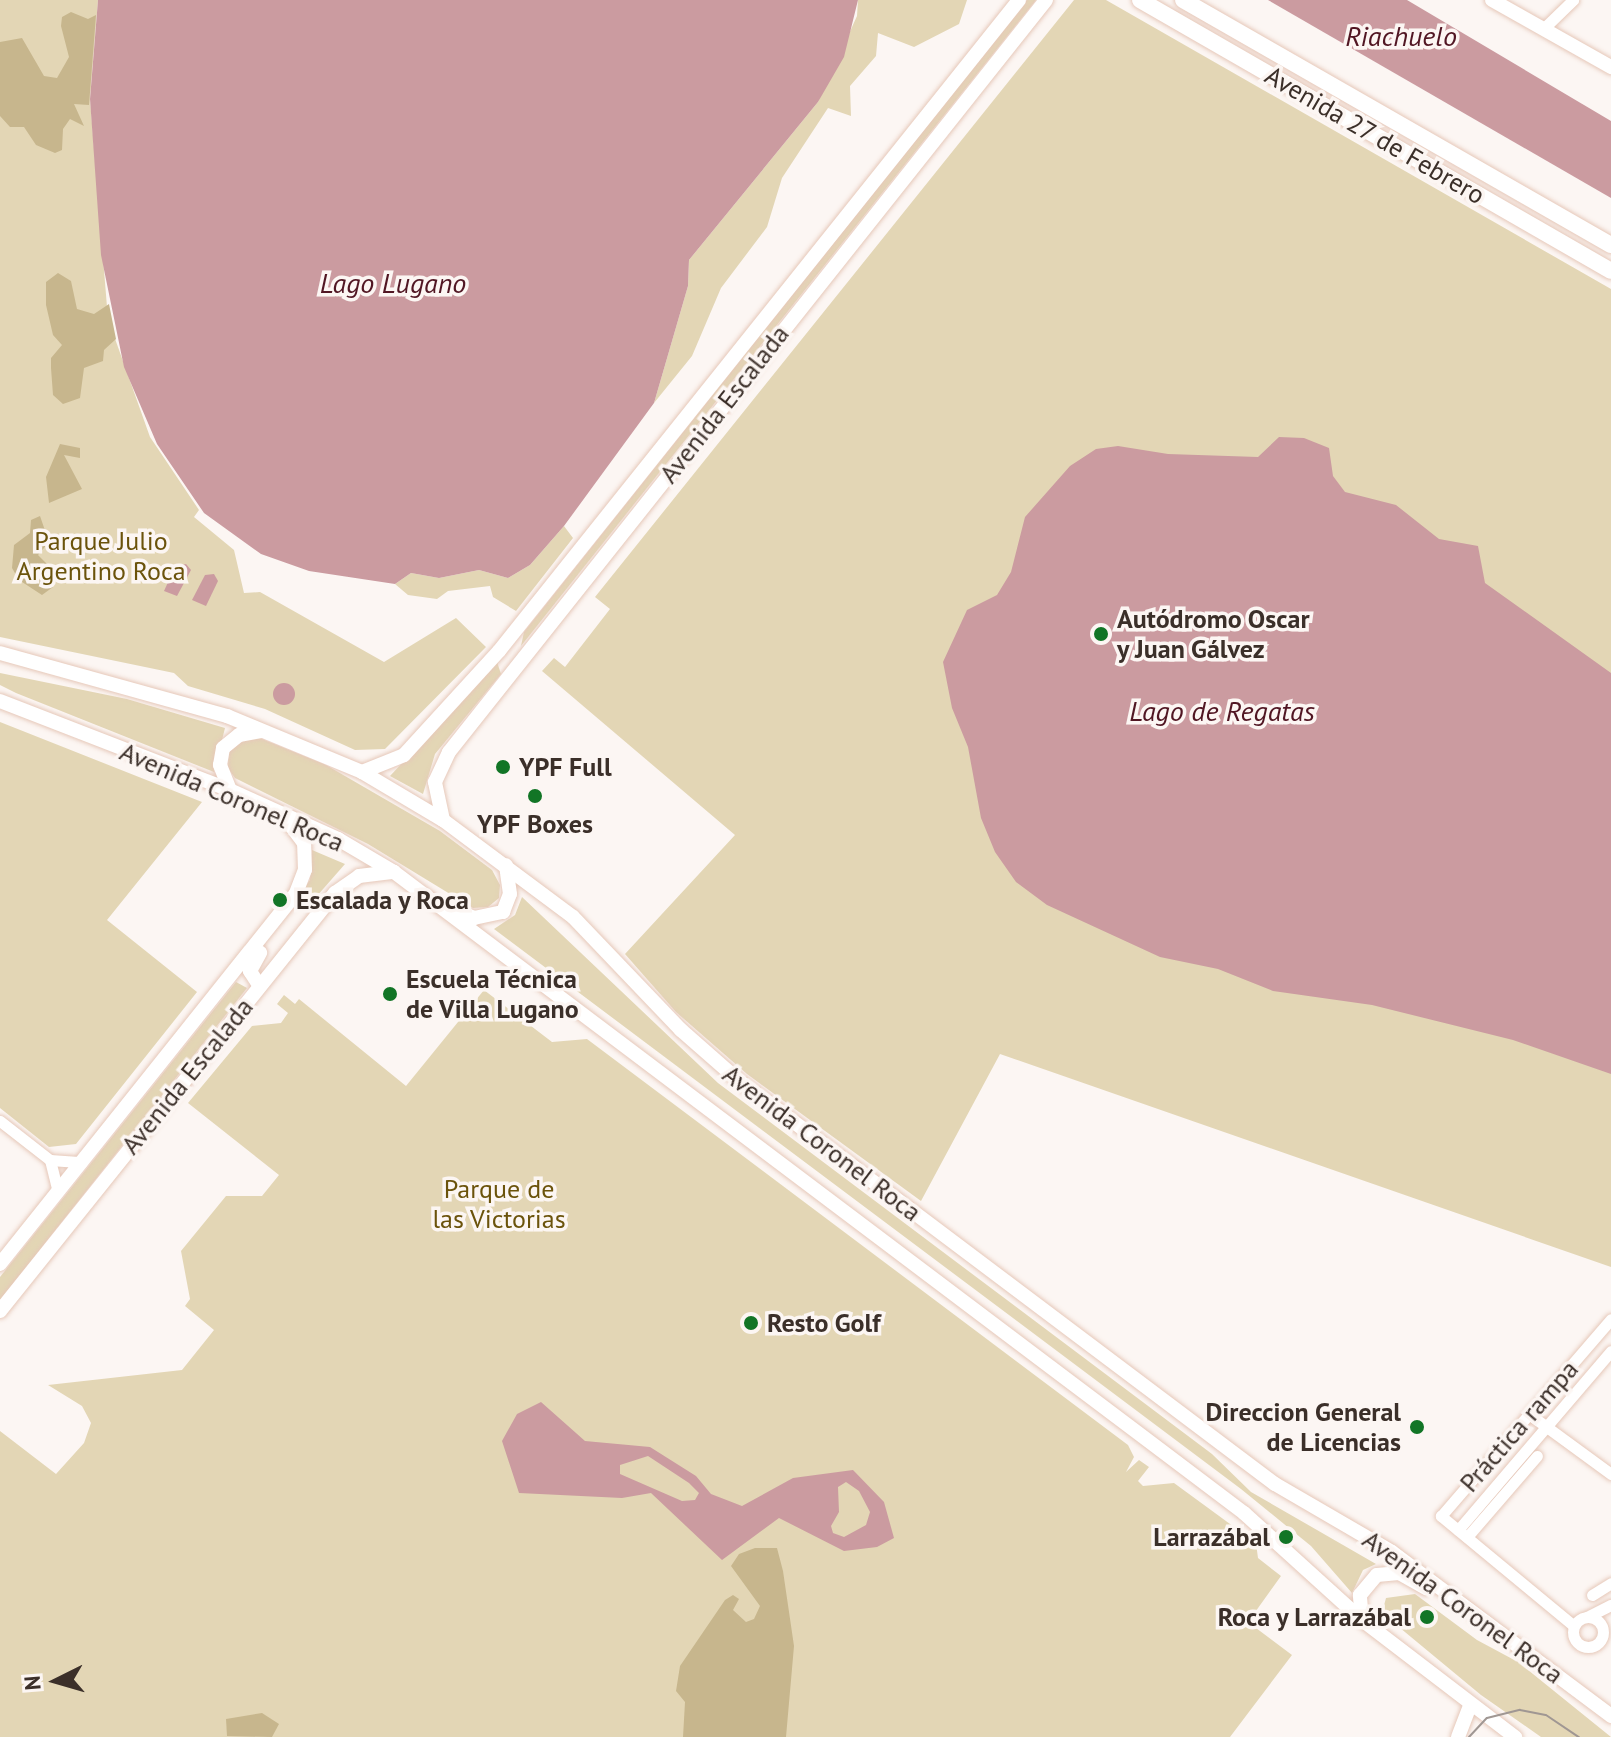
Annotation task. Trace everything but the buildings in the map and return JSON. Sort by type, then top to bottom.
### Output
[{"type":"main road","name":"Avenida Escalada","points":[[362,772],[404,755],[499,651],[1019,0]]},
{"type":"main road","name":"Avenida Escalada","points":[[443,820],[435,782],[441,765],[516,666],[1046,0]]},
{"type":"main road","name":"Avenida 27 de Febrero","points":[[1140,0],[1611,271]]},
{"type":"main road","name":"Avenida 27 de Febrero","points":[[1183,0],[1611,245]]},
{"type":"main road","points":[[1492,0],[1609,64]]},
{"type":"main road","points":[[499,651],[516,666]]},
{"type":"main road","name":"Avenida Coronel Roca","points":[[0,653],[192,704],[265,731],[362,772],[443,820],[573,917],[681,1030],[738,1080],[1275,1484],[1392,1552],[1611,1716]]},
{"type":"main road","name":"Avenida Coronel Roca","points":[[0,701],[230,790],[280,812],[394,872],[1244,1513],[1362,1620],[1507,1736]]},
{"type":"main road","points":[[230,790],[220,765],[223,748],[239,735],[265,731]]},
{"type":"main road","name":"Avenida Escalada","points":[[0,1264],[284,911],[302,882],[306,858],[304,843],[280,812]]},
{"type":"main road","points":[[434,900],[474,918],[497,916],[509,903],[506,865]]},
{"type":"main road","name":"Avenida Escalada","points":[[0,1311],[271,970],[342,886],[359,876],[394,872]]},
{"type":"main road","points":[[259,985],[250,975],[251,966],[278,930],[284,911],[300,923],[274,957],[271,970]]},
{"type":"main road","points":[[1362,1620],[1360,1595],[1370,1580],[1383,1573],[1406,1575],[1438,1595],[1452,1597]]},
{"type":"main road","points":[[1458,1737],[1470,1705]]},
{"type":"street","points":[[1543,29],[1573,0]]},
{"type":"street","points":[[0,1121],[50,1160],[82,1162]]},
{"type":"street","points":[[50,1160],[58,1191]]},
{"type":"street","name":"Práctica rampa","points":[[1462,1533],[1441,1516],[1611,1319]]},
{"type":"street","points":[[1462,1533],[1611,1351]]},
{"type":"street","points":[[1529,1414],[1611,1474]]},
{"type":"street","points":[[1462,1533],[1537,1456]]},
{"type":"street","points":[[1462,1533],[1574,1626],[1575,1641],[1588,1648],[1601,1641],[1611,1619]]},
{"type":"street","points":[[1592,1595],[1611,1583]]},
{"type":"street","points":[[1574,1626],[1611,1605]]},
{"type":"street","points":[[1587,1617],[1596,1619],[1603,1631]]},
{"type":"green space","name":"Parque Julio Argentino Roca","points":[[0,0],[98,0],[90,99],[108,319],[150,437],[199,510],[194,517],[234,550],[244,593],[260,592],[384,662],[456,618],[486,647],[385,749],[355,750],[265,709],[188,686],[174,673],[0,637]]},
{"type":"green space","points":[[858,0],[967,0],[959,24],[914,47],[878,33],[876,56],[850,86],[851,116],[828,108],[782,178],[767,227],[721,288],[692,356],[654,403],[688,286],[689,260],[818,102],[857,16]]},
{"type":"green space","points":[[1027,0],[1036,0],[521,646],[524,632]]},
{"type":"green space","name":"Autódromo Oscar y Juan Gálvez","points":[[1074,0],[1106,0],[1611,289],[1611,1267],[1000,1054],[921,1201],[747,1074],[676,1012],[625,954],[735,835],[542,671],[554,658],[565,667],[610,609],[595,597]]},
{"type":"green space","points":[[564,526],[573,538],[516,611],[493,597],[490,586],[448,591],[437,599],[408,595],[395,584],[411,573],[439,578],[479,570],[508,578],[530,565]]},
{"type":"green space","points":[[497,662],[501,674],[435,754],[423,794],[390,776]]},
{"type":"green space","points":[[0,673],[127,699],[225,728],[214,772],[16,693],[0,685]]},
{"type":"green space","points":[[0,722],[202,802],[107,920],[197,992],[76,1144],[49,1147],[0,1108]]},
{"type":"green space","points":[[257,737],[326,765],[440,831],[492,870],[500,885],[499,898],[488,907],[473,908],[368,844],[235,778],[228,768],[229,749],[233,743]]},
{"type":"green space","points":[[312,850],[345,864],[303,912],[292,905],[310,880]]},
{"type":"green space","points":[[522,897],[718,1083],[1212,1454],[1251,1492],[1376,1564],[1363,1570],[1352,1593],[1311,1546],[1241,1489],[494,929],[515,915]]},
{"type":"green space","points":[[236,982],[247,988],[0,1300],[0,1277]]},
{"type":"green space","name":"Parque de las Victorias","points":[[484,990],[552,1042],[587,1039],[1128,1445],[1134,1457],[1126,1472],[1139,1460],[1149,1467],[1138,1481],[1143,1486],[1174,1483],[1256,1543],[1258,1558],[1281,1576],[1248,1622],[1292,1655],[1230,1737],[0,1737],[0,1431],[56,1474],[84,1443],[91,1423],[82,1406],[48,1385],[182,1370],[214,1330],[185,1306],[190,1299],[181,1251],[226,1196],[262,1196],[279,1175],[188,1103],[252,1026],[281,1023],[288,1013],[277,1004],[284,995],[295,1004],[299,999],[406,1086]]},
{"type":"green space","points":[[1415,1594],[1477,1640],[1518,1662],[1611,1737],[1541,1737],[1481,1695],[1382,1613],[1386,1598]]},
{"type":"shaded area","points":[[71,12],[88,19],[96,15],[89,105],[74,104],[84,126],[70,119],[63,129],[62,150],[55,153],[36,145],[24,127],[10,127],[0,116],[0,42],[22,38],[44,76],[57,78],[69,57],[61,26],[62,17]]},
{"type":"shaded area","points":[[58,273],[71,281],[77,309],[94,314],[109,304],[116,339],[104,350],[103,361],[84,368],[80,398],[63,404],[53,395],[51,368],[51,358],[62,345],[53,335],[46,305],[46,282]]},
{"type":"shaded area","points":[[60,444],[80,448],[80,458],[64,455],[82,489],[49,503],[46,477]]},
{"type":"shaded area","points":[[40,516],[49,542],[38,555],[48,565],[45,580],[53,587],[42,595],[19,580],[12,568],[14,545],[30,533],[31,520]]},
{"type":"shaded area","points":[[755,1548],[777,1548],[783,1571],[794,1646],[786,1737],[683,1737],[685,1702],[676,1691],[680,1666],[725,1600],[733,1595],[739,1599],[733,1610],[746,1622],[754,1619],[760,1606],[731,1566],[739,1554]]},
{"type":"shaded area","points":[[262,1713],[279,1724],[272,1737],[227,1736],[226,1719]]},
{"type":"water","name":"Lago Lugano","points":[[98,0],[858,0],[844,57],[818,102],[689,260],[688,286],[654,403],[564,526],[530,565],[508,578],[479,570],[439,578],[411,573],[395,584],[309,571],[261,554],[204,513],[157,444],[124,367],[101,255],[90,99]]},
{"type":"water","name":"Riachuelo","points":[[1268,0],[1407,0],[1611,121],[1611,198]]},
{"type":"water","name":"Lago de Regatas","points":[[1279,437],[1304,438],[1329,448],[1333,476],[1345,492],[1396,505],[1439,539],[1478,546],[1485,583],[1611,673],[1611,1074],[1513,1040],[1372,1005],[1273,991],[1218,969],[1160,957],[1047,905],[1016,882],[995,852],[981,818],[968,747],[952,708],[943,662],[967,610],[997,595],[1011,572],[1025,517],[1070,466],[1096,449],[1118,446],[1168,454],[1258,457]]},
{"type":"water","points":[[186,564],[191,570],[177,596],[164,591],[175,567]]},
{"type":"water","points":[[214,574],[218,581],[206,606],[192,600],[205,575]]},
{"type":"water","points":[[284,683],[292,686],[295,694],[292,702],[284,705],[276,702],[273,694],[276,686]]},
{"type":"water","points":[[541,1402],[585,1441],[650,1447],[696,1476],[711,1494],[742,1506],[793,1478],[853,1470],[884,1502],[894,1538],[877,1547],[844,1551],[779,1518],[722,1560],[651,1493],[622,1498],[519,1493],[502,1441],[517,1414]],"holes":[[[648,1456],[689,1483],[699,1493],[695,1500],[682,1501],[620,1474],[620,1465]],[[846,1482],[859,1491],[870,1512],[866,1525],[844,1537],[833,1533],[831,1526],[839,1512],[838,1487]]]},
{"type":"tram line","points":[[1469,1737],[1487,1718],[1520,1710],[1546,1715],[1579,1737]]},
{"type":"place","name":"Autódromo Oscar y Juan Gálvez","points":[[1101,634]]},
{"type":"place","name":"YPF Full","points":[[503,767]]},
{"type":"place","name":"YPF Boxes","points":[[535,796]]},
{"type":"place","name":"Escalada y Roca","points":[[280,900]]},
{"type":"place","name":"Escuela Técnica de Villa Lugano","points":[[390,994]]},
{"type":"place","name":"Resto Golf","points":[[751,1323]]},
{"type":"place","name":"Direccion General de Licencias","points":[[1417,1427]]},
{"type":"place","name":"Larrazábal","points":[[1286,1537]]},
{"type":"place","name":"Roca y Larrazábal","points":[[1427,1617]]}]
